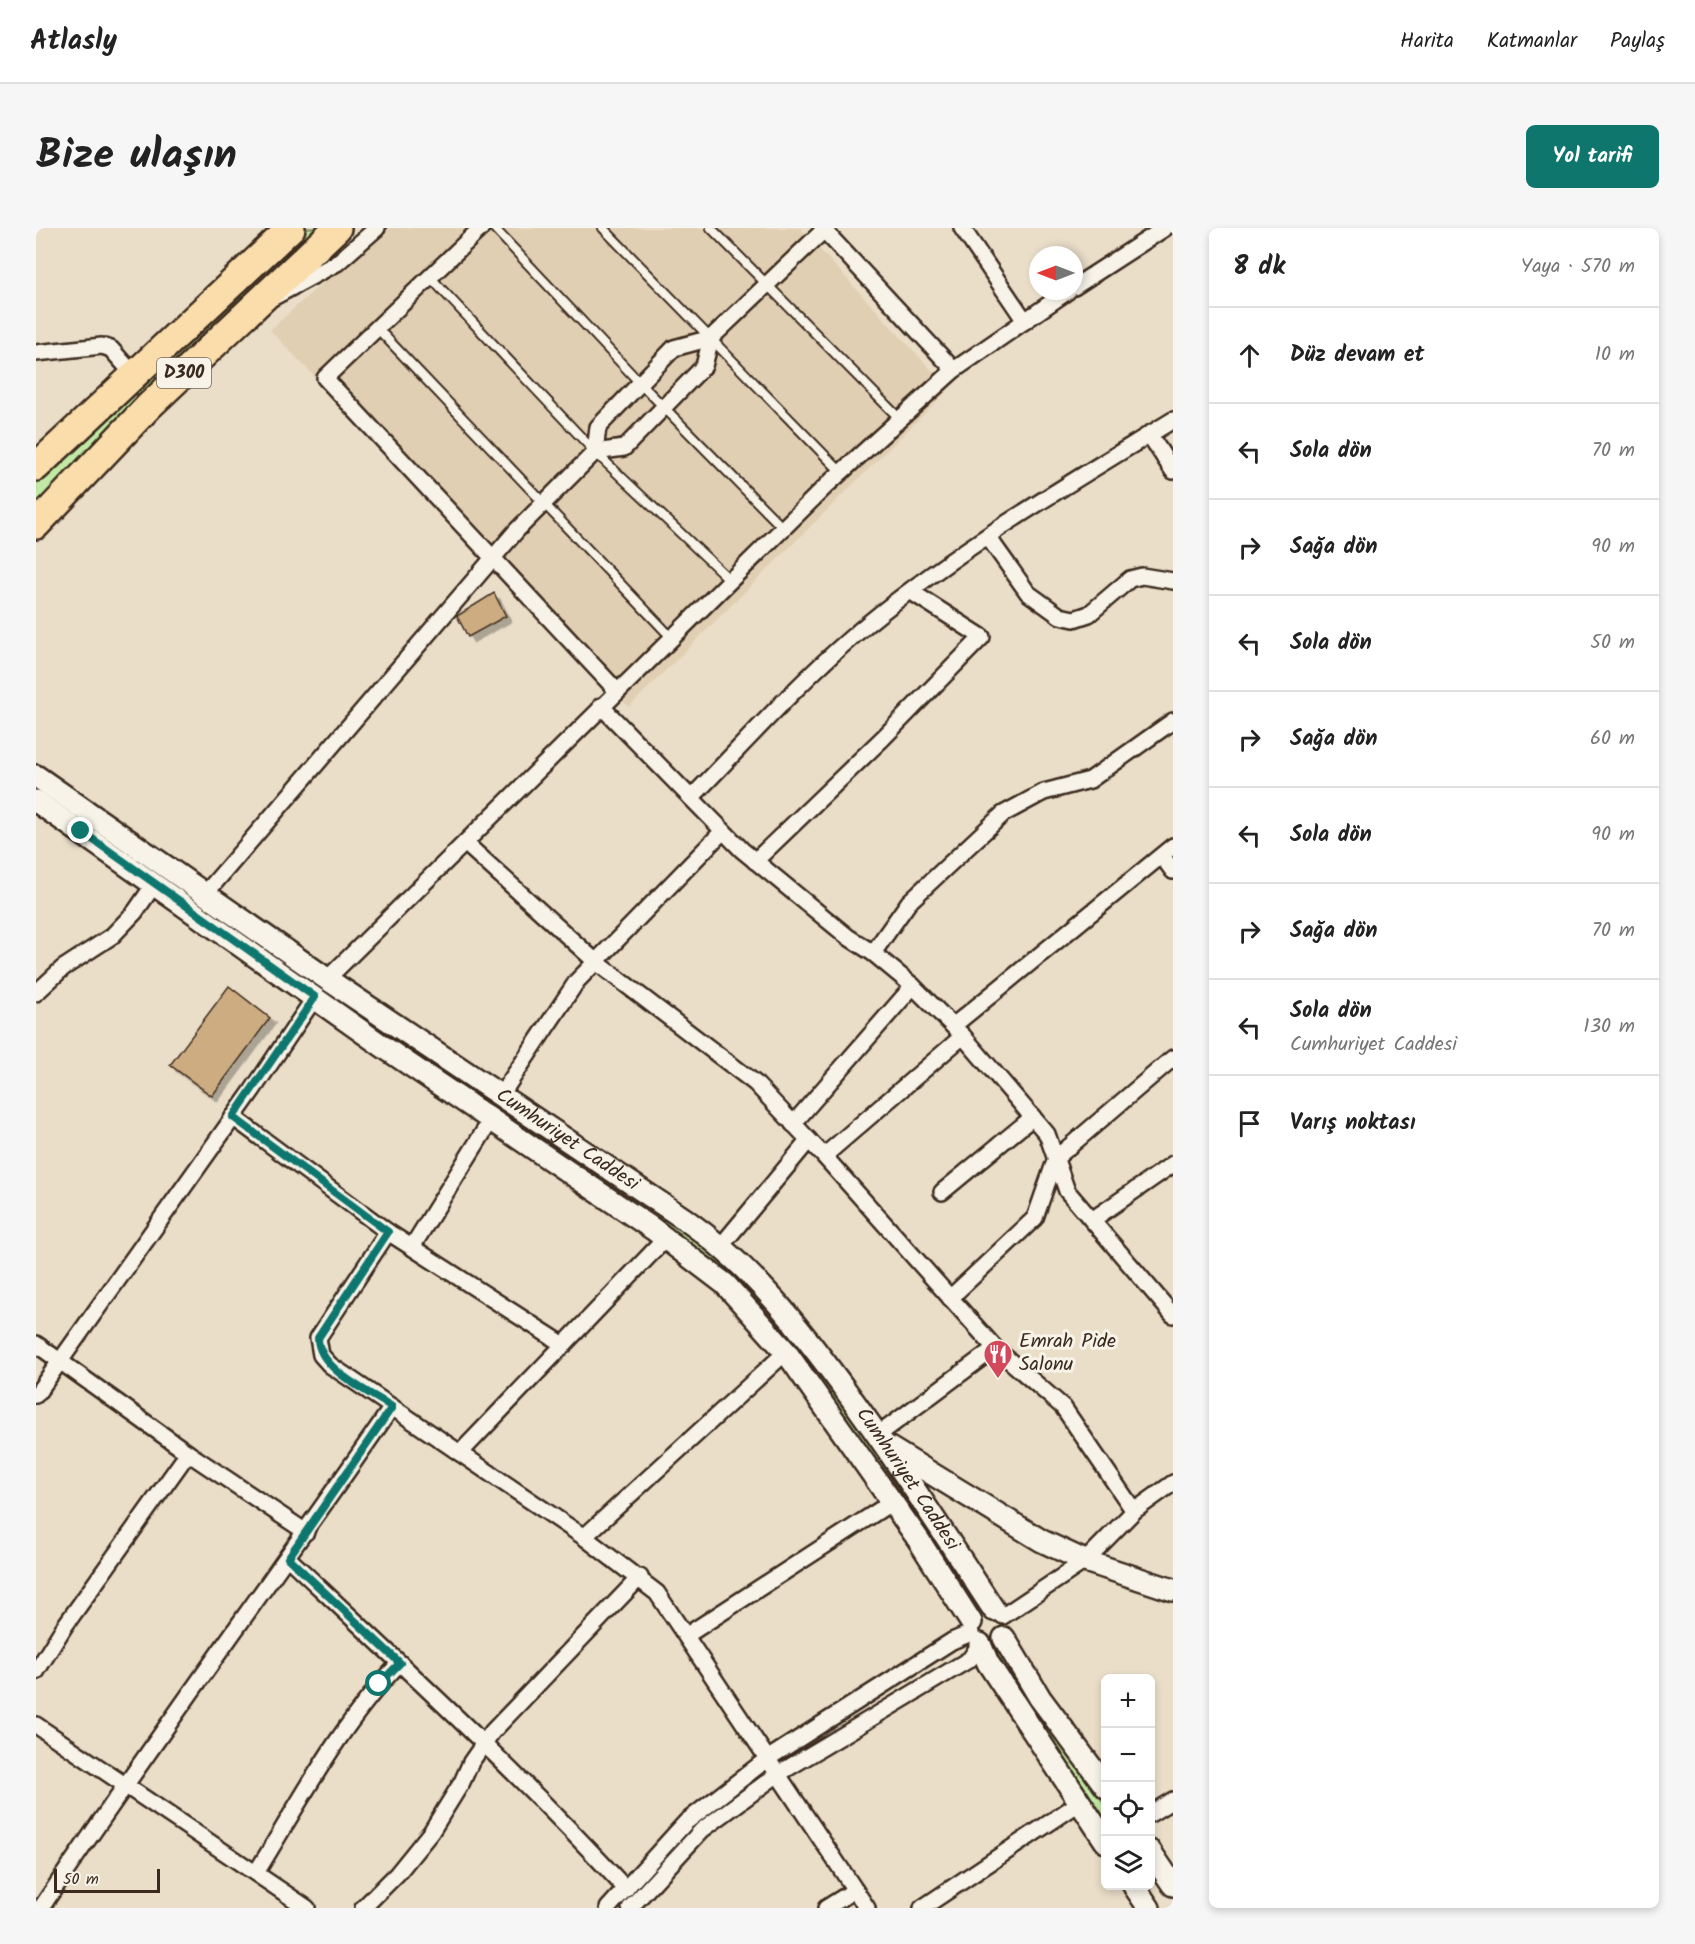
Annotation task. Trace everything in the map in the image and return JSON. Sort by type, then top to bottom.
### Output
[{"type":"highway","name":"D300","points":[[36,467],[291,228]]},
{"type":"highway","name":"D300","points":[[36,525],[149,406],[338,228]]},
{"type":"main road","name":"Cumhuriyet Caddesi","points":[[36,776],[327,979],[721,1246],[783,1308],[881,1440],[999,1613]]},
{"type":"main road","name":"Cumhuriyet Caddesi","points":[[36,801],[491,1120],[666,1238],[725,1284],[786,1352],[892,1502],[974,1633],[988,1663],[1102,1836]]},
{"type":"main road","points":[[315,997],[327,979]]},
{"type":"main road","points":[[881,1440],[1011,1523],[1085,1561],[1173,1590]]},
{"type":"main road","points":[[1004,1638],[994,1645],[974,1633],[980,1611],[999,1613],[1006,1625],[1004,1638],[1040,1698],[1102,1782]]},
{"type":"main road","points":[[1155,1858],[1173,1885]]},
{"type":"main road","points":[[1137,1890],[1149,1908]]},
{"type":"street","points":[[255,306],[318,276],[337,263],[377,228]]},
{"type":"street","points":[[481,228],[325,378],[617,691]]},
{"type":"street","points":[[962,228],[1025,321]]},
{"type":"street","points":[[1083,281],[1165,228]]},
{"type":"street","points":[[595,452],[598,427],[674,348],[711,338],[823,229],[954,370]]},
{"type":"street","points":[[327,979],[601,706],[841,472],[954,370],[1055,300]]},
{"type":"street","points":[[205,894],[493,557],[544,503],[595,452],[624,448],[705,366],[711,338]]},
{"type":"street","points":[[36,353],[102,346],[111,349],[134,375]]},
{"type":"street","points":[[691,798],[822,664],[910,591],[988,537],[1173,420]]},
{"type":"street","points":[[1149,434],[1173,471]]},
{"type":"street","points":[[988,537],[1028,592],[1048,610],[1060,616],[1074,619],[1089,614],[1130,579],[1142,576],[1173,581]]},
{"type":"street","points":[[755,861],[883,738],[982,637],[910,591]]},
{"type":"street","points":[[601,706],[755,861],[848,937],[873,953],[913,986],[958,1031],[1047,1134],[1067,1191],[1167,1298],[1173,1316]]},
{"type":"street","points":[[873,953],[909,902],[1003,814],[1044,792],[1090,780],[1173,721]]},
{"type":"street","points":[[501,1095],[577,981],[723,831]]},
{"type":"street","points":[[465,843],[595,960],[755,1083],[824,1156],[995,1347],[1063,1407],[1134,1511]]},
{"type":"street","points":[[824,1156],[958,1031],[1167,851],[1173,871]]},
{"type":"street","points":[[36,993],[63,968],[111,936],[135,912],[155,883]]},
{"type":"street","points":[[793,1124],[913,986]]},
{"type":"street","points":[[36,1395],[315,997]]},
{"type":"street","points":[[950,1298],[1035,1218],[1056,1158],[1173,1058]]},
{"type":"street","points":[[233,1117],[388,1232],[564,1345]]},
{"type":"street","points":[[942,1192],[1033,1117]]},
{"type":"street","points":[[412,1247],[491,1120]]},
{"type":"street","points":[[721,1246],[809,1140]]},
{"type":"street","points":[[1092,1220],[1173,1164]]},
{"type":"street","points":[[388,1232],[318,1338],[318,1347],[330,1365],[584,1537],[657,1593],[867,1908]]},
{"type":"street","points":[[460,1454],[666,1238]]},
{"type":"street","points":[[36,1344],[188,1453],[306,1532]]},
{"type":"street","points":[[881,1440],[995,1347]]},
{"type":"street","points":[[584,1537],[786,1352]]},
{"type":"street","points":[[41,1908],[124,1785],[288,1558],[392,1407]]},
{"type":"street","points":[[36,1672],[64,1627],[188,1453]]},
{"type":"street","points":[[999,1613],[1085,1561],[1134,1511],[1173,1483]]},
{"type":"street","points":[[687,1635],[892,1502]]},
{"type":"street","points":[[288,1558],[485,1742],[548,1805],[626,1889]]},
{"type":"street","points":[[363,1908],[396,1874],[431,1832],[485,1742],[640,1578]]},
{"type":"street","points":[[608,1908],[686,1822],[766,1759],[974,1633]]},
{"type":"street","points":[[630,1908],[702,1830],[778,1774],[970,1659],[974,1633]]},
{"type":"street","points":[[256,1873],[357,1716],[379,1684],[400,1663]]},
{"type":"street","points":[[36,1725],[307,1908]]},
{"type":"street","points":[[1155,1811],[1173,1800]]},
{"type":"street","points":[[922,1908],[1079,1803]]},
{"type":"street","points":[[826,1908],[855,1890]]},
{"type":"lane","points":[[494,228],[664,408],[783,528]]},
{"type":"lane","points":[[603,228],[841,472]]},
{"type":"lane","points":[[711,228],[900,419]]},
{"type":"lane","points":[[430,277],[595,452],[730,580]]},
{"type":"lane","points":[[377,328],[671,637]]},
{"type":"shaded area","points":[[383,228],[800,228],[949,389],[629,707],[270,330]]},
{"type":"green space","points":[[308,228],[321,228],[139,401],[69,473],[36,511],[36,478]]},
{"type":"green space","points":[[339,1002],[433,1059],[664,1215],[740,1274],[820,1369],[967,1594],[965,1595],[840,1418],[807,1363],[780,1328],[730,1276],[697,1249],[338,1005]]},
{"type":"green space","points":[[999,1650],[1101,1799],[1101,1817],[995,1654]]},
{"type":"building","points":[[494,593],[506,616],[468,637],[457,616]]},
{"type":"building","points":[[229,986],[270,1018],[212,1096],[170,1065]]},
{"type":"place","name":"Emrah Pide Salonu","points":[[998,1380]]},
{"type":"route","points":[[81,831],[315,997],[233,1117],[388,1232],[318,1338],[318,1347],[321,1355],[330,1365],[392,1407],[288,1558],[400,1663],[379,1684]]}]
